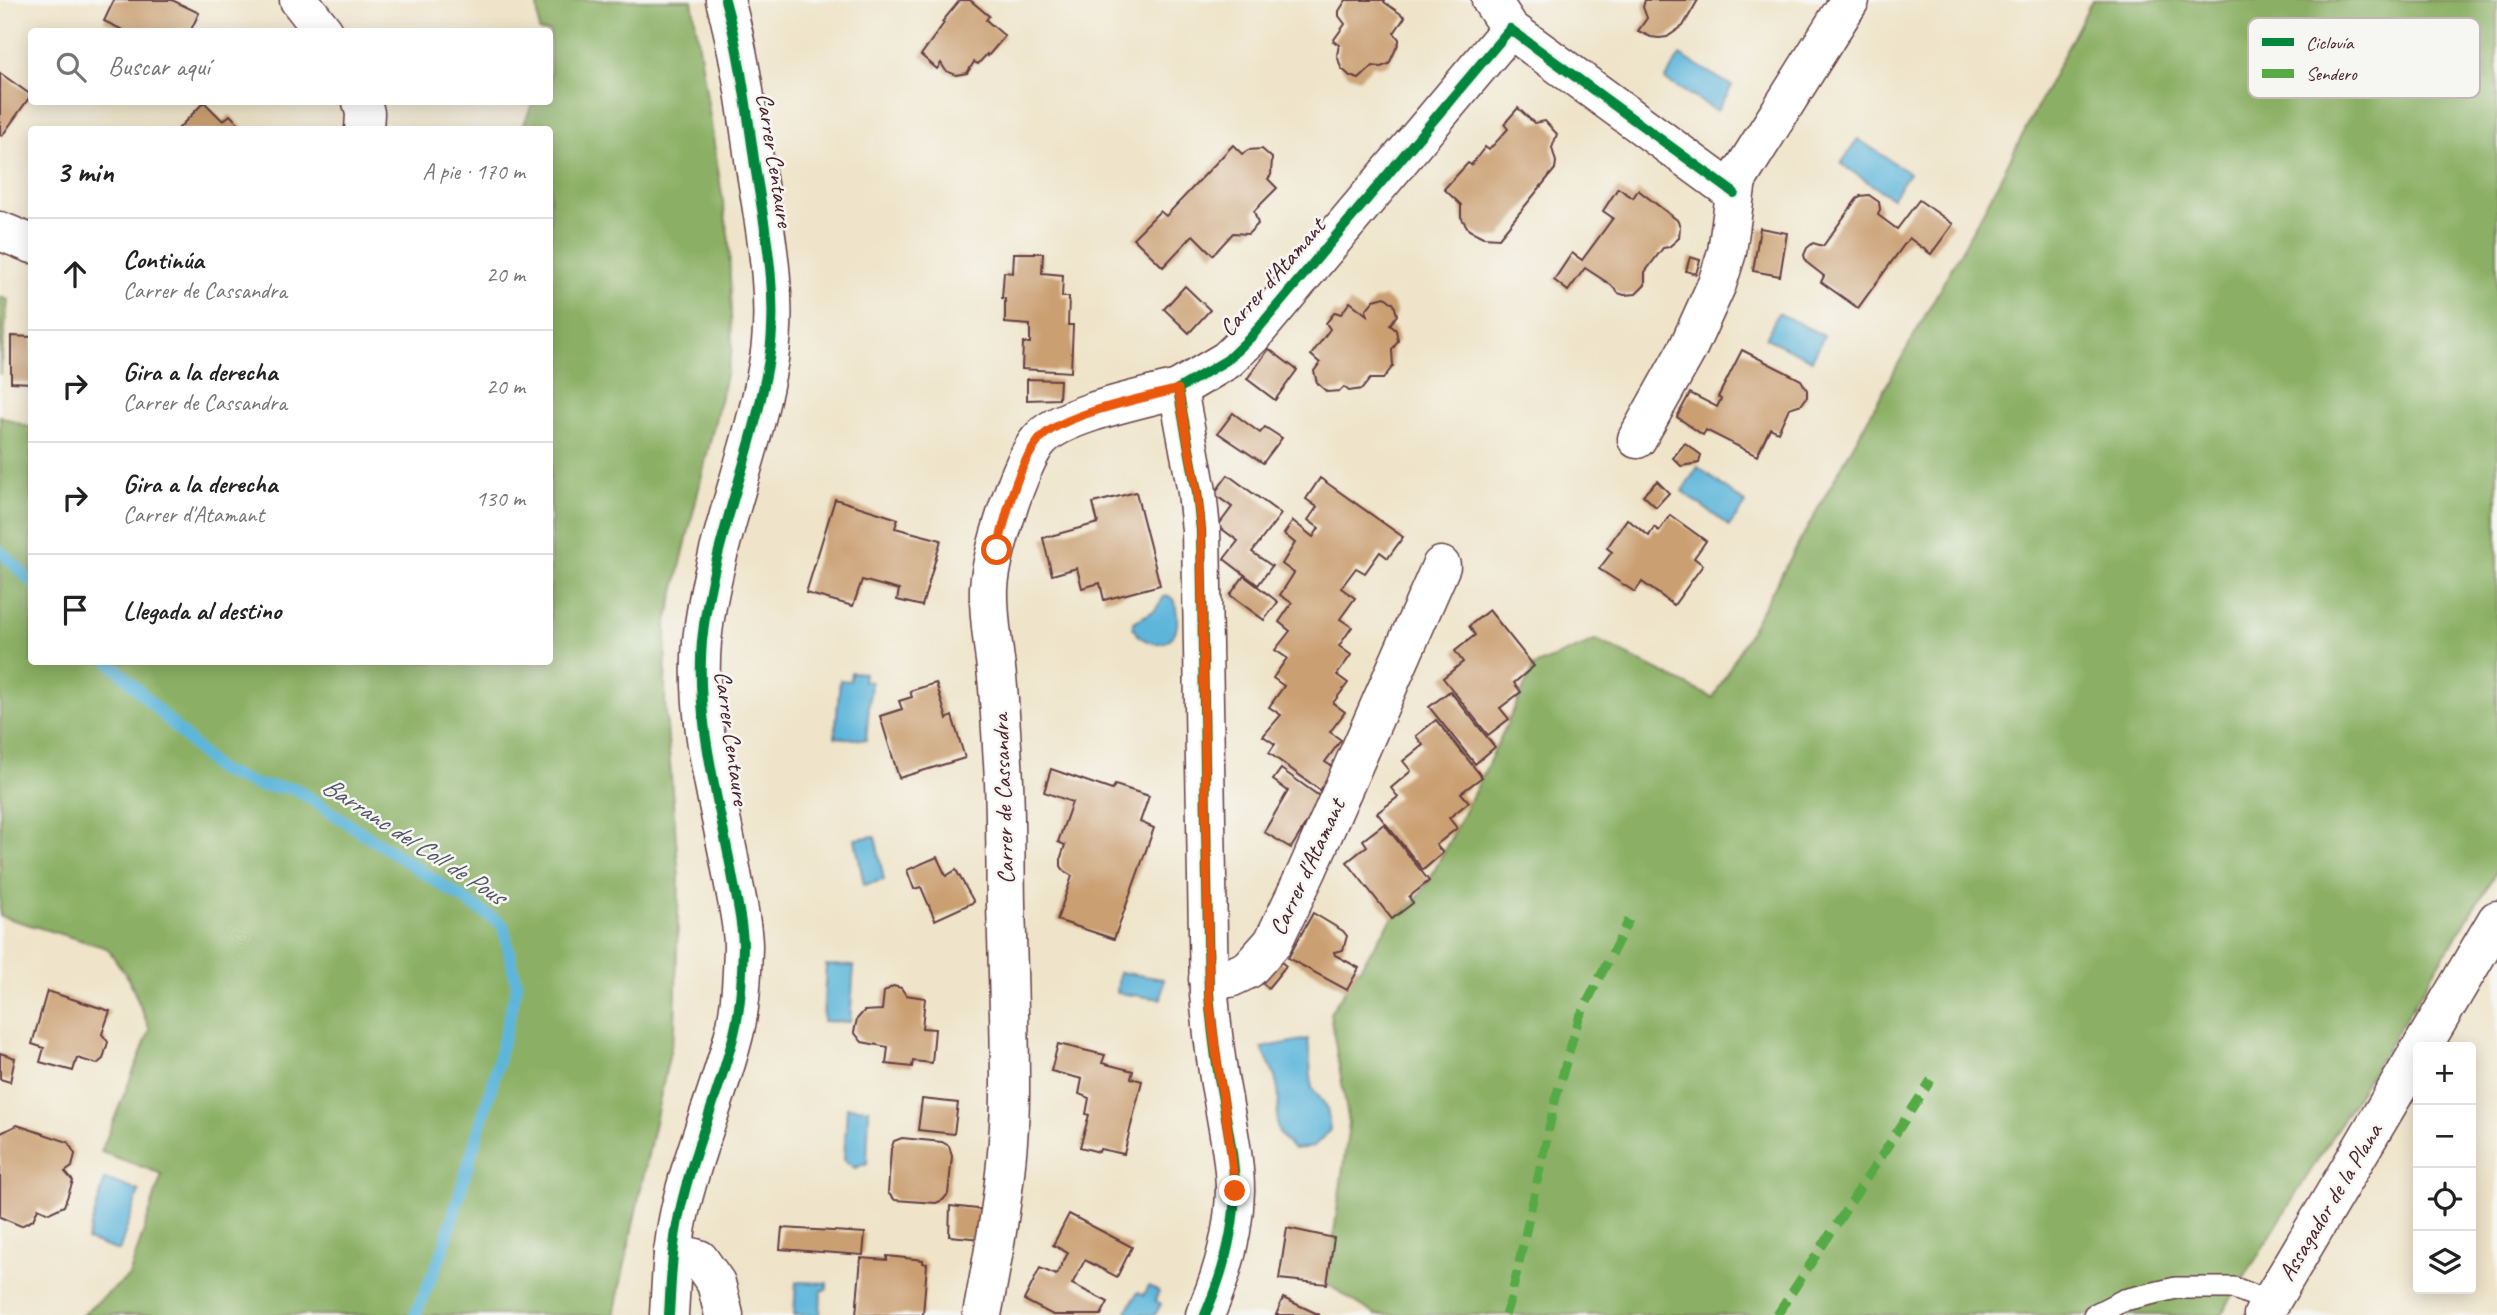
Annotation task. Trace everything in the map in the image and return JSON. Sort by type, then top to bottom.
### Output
[{"type":"street","points":[[299,0],[321,28]]},
{"type":"street","name":"Carrer Centaure","points":[[669,1315],[673,1252],[679,1212],[735,1032],[739,1006],[743,942],[708,757],[700,677],[709,590],[763,388],[773,326],[766,237],[743,86],[725,0]]},
{"type":"street","points":[[1637,439],[1688,348],[1717,284],[1727,252],[1737,180],[1850,0]]},
{"type":"street","name":"Carrer d'Atamant","points":[[1178,389],[1227,359],[1251,337],[1500,15],[1734,192]]},
{"type":"street","points":[[363,105],[364,126]]},
{"type":"street","points":[[0,232],[28,242]]},
{"type":"street","points":[[1178,389],[1197,492],[1202,542],[1208,979],[1213,1045],[1232,1152],[1235,1191],[1230,1238],[1206,1315]]},
{"type":"street","name":"Carrer de Cassandra","points":[[982,1315],[1007,1149],[1010,1092],[1003,769],[997,676],[989,615],[989,585],[1019,480],[1040,438],[1050,430],[1092,412],[1178,389]]},
{"type":"street","name":"Carrer d'Atamant","points":[[1208,979],[1230,978],[1249,969],[1273,942],[1441,566]]},
{"type":"street","points":[[2425,1042],[2497,919]]},
{"type":"street","name":"Assagador de la Plana","points":[[2267,1309],[2413,1061]]},
{"type":"street","points":[[673,1252],[699,1259],[716,1283],[724,1315]]},
{"type":"lane","points":[[2094,1315],[2124,1300],[2176,1288],[2234,1288],[2267,1309]]},
{"type":"green space","points":[[537,0],[692,0],[729,241],[732,350],[666,626],[665,702],[679,877],[675,1028],[614,1315],[82,1315],[129,1276],[162,1174],[101,1152],[150,1030],[129,979],[107,948],[0,916],[0,416],[28,427],[28,665],[553,665],[553,126],[523,126],[532,105],[553,105],[553,28],[539,28]]},
{"type":"green space","points":[[2092,0],[2497,0],[2495,874],[2221,1315],[1376,1315],[1327,1284],[1349,1124],[1330,1013],[1392,919],[1413,903],[1429,881],[1534,666],[1597,640],[1713,698],[1987,204]]},
{"type":"green space","points":[[0,297],[8,300],[0,375]]},
{"type":"water","points":[[1680,55],[1732,86],[1717,111],[1665,80]]},
{"type":"water","points":[[1858,139],[1909,173],[1892,198],[1841,164]]},
{"type":"water","points":[[1778,313],[1824,336],[1812,360],[1766,338]]},
{"type":"water","points":[[1698,467],[1746,504],[1729,526],[1682,491]]},
{"type":"water","points":[[1169,596],[1175,601],[1177,613],[1174,634],[1164,642],[1146,641],[1136,633],[1134,622],[1155,610],[1164,597]]},
{"type":"water","points":[[851,672],[864,673],[863,681],[871,682],[866,740],[835,737],[840,680],[850,681]]},
{"type":"water","points":[[875,836],[884,880],[864,885],[855,839]]},
{"type":"water","points":[[826,965],[854,966],[850,1022],[823,1021]]},
{"type":"water","points":[[1119,972],[1164,979],[1161,999],[1117,993]]},
{"type":"water","points":[[1308,1039],[1312,1088],[1327,1107],[1330,1130],[1313,1147],[1294,1149],[1277,1127],[1278,1089],[1261,1048]]},
{"type":"water","points":[[847,1107],[869,1109],[867,1163],[855,1168],[844,1160]]},
{"type":"water","points":[[105,1179],[139,1191],[119,1251],[87,1240]]},
{"type":"water","points":[[796,1282],[827,1283],[827,1289],[821,1291],[820,1315],[794,1315]]},
{"type":"water","points":[[1149,1286],[1159,1292],[1155,1300],[1161,1304],[1155,1315],[1124,1315],[1138,1292],[1144,1295]]},
{"type":"building","points":[[114,0],[172,0],[199,13],[192,28],[119,28],[104,21]]},
{"type":"building","points":[[960,0],[970,0],[989,16],[986,20],[1005,36],[988,56],[987,54],[978,64],[974,62],[967,73],[956,75],[946,71],[941,63],[937,69],[921,55]]},
{"type":"building","points":[[1346,0],[1385,0],[1384,2],[1405,17],[1394,33],[1399,42],[1389,64],[1373,66],[1359,79],[1350,76],[1341,68],[1337,55],[1339,45],[1333,41],[1345,24],[1339,11]]},
{"type":"building","points":[[1645,0],[1698,0],[1683,26],[1667,37],[1659,38],[1638,31],[1647,18],[1643,7]]},
{"type":"building","points":[[0,73],[28,93],[28,99],[2,136]]},
{"type":"building","points":[[201,105],[207,105],[223,121],[230,115],[241,126],[181,126]]},
{"type":"building","points":[[1518,108],[1534,123],[1545,121],[1557,134],[1552,148],[1555,169],[1499,238],[1483,237],[1469,230],[1461,217],[1461,205],[1444,189],[1468,163],[1471,165],[1485,147],[1489,150],[1508,129],[1504,124]]},
{"type":"building","points":[[1233,145],[1242,154],[1248,150],[1262,149],[1272,158],[1271,175],[1268,179],[1277,188],[1254,211],[1258,224],[1248,234],[1233,233],[1213,255],[1193,235],[1163,267],[1133,238],[1160,211],[1166,216]]},
{"type":"building","points":[[1618,188],[1633,198],[1638,190],[1677,220],[1680,226],[1679,238],[1669,247],[1663,248],[1645,272],[1645,285],[1636,294],[1618,293],[1611,285],[1585,268],[1568,291],[1554,280],[1572,253],[1582,260],[1613,218],[1603,211]]},
{"type":"building","points":[[1869,195],[1879,202],[1878,215],[1897,229],[1919,200],[1953,224],[1931,254],[1909,238],[1858,308],[1821,282],[1824,276],[1806,262],[1804,255],[1813,243],[1823,246],[1856,200],[1860,196]]},
{"type":"building","points":[[1760,228],[1787,233],[1780,276],[1753,271]]},
{"type":"building","points":[[1014,253],[1043,253],[1042,273],[1063,275],[1062,297],[1069,297],[1068,325],[1073,325],[1071,372],[1022,369],[1023,343],[1030,343],[1030,325],[1005,323],[1005,299],[1002,298],[1004,272],[1013,273]]},
{"type":"building","points":[[1690,257],[1700,260],[1696,274],[1686,271]]},
{"type":"building","points":[[1185,286],[1210,310],[1189,333],[1164,309]]},
{"type":"building","points":[[1385,297],[1394,304],[1397,315],[1390,325],[1396,330],[1398,341],[1392,350],[1393,366],[1383,379],[1370,379],[1362,389],[1349,391],[1344,387],[1340,391],[1327,392],[1317,383],[1314,371],[1320,363],[1311,355],[1330,329],[1326,323],[1335,312],[1341,314],[1350,302],[1367,315],[1366,310],[1374,300]]},
{"type":"building","points":[[11,336],[28,337],[28,383],[11,382]]},
{"type":"building","points":[[1269,349],[1297,370],[1275,400],[1247,379]]},
{"type":"building","points":[[1742,350],[1801,380],[1807,390],[1807,397],[1802,404],[1789,408],[1778,432],[1770,428],[1757,456],[1706,430],[1703,435],[1677,417],[1690,393],[1717,407],[1721,399],[1718,397]]},
{"type":"building","points":[[1027,379],[1060,380],[1059,399],[1027,400]]},
{"type":"building","points":[[1233,413],[1260,433],[1265,427],[1282,438],[1263,463],[1218,433]]},
{"type":"building","points":[[1685,443],[1701,455],[1699,463],[1681,466],[1673,458]]},
{"type":"building","points":[[1228,475],[1281,514],[1252,552],[1272,566],[1258,585],[1224,559],[1238,541],[1218,526],[1232,507],[1214,494]]},
{"type":"building","points":[[1320,478],[1403,537],[1388,558],[1380,552],[1365,573],[1356,568],[1341,588],[1355,598],[1340,619],[1352,627],[1339,646],[1351,655],[1337,675],[1348,683],[1333,703],[1345,712],[1330,732],[1341,740],[1325,762],[1336,769],[1320,790],[1269,753],[1275,744],[1263,736],[1281,715],[1269,707],[1284,686],[1273,678],[1287,658],[1275,650],[1290,631],[1279,622],[1292,603],[1280,595],[1294,573],[1282,564],[1295,543],[1284,534],[1293,521],[1313,537],[1319,528],[1308,520],[1317,507],[1306,499]]},
{"type":"building","points":[[1657,481],[1669,493],[1656,507],[1643,495]]},
{"type":"building","points":[[1136,492],[1160,585],[1104,600],[1100,583],[1082,588],[1077,568],[1052,575],[1043,538],[1098,523],[1093,503]]},
{"type":"building","points":[[835,499],[898,519],[895,528],[941,540],[922,606],[897,600],[899,590],[862,580],[853,606],[806,593]]},
{"type":"building","points":[[1670,515],[1706,541],[1694,558],[1703,565],[1674,605],[1642,582],[1635,592],[1599,569],[1612,552],[1607,548],[1627,519],[1649,536],[1654,527],[1659,531]]},
{"type":"building","points":[[1244,576],[1278,602],[1264,620],[1230,595]]},
{"type":"building","points":[[1489,610],[1534,666],[1514,683],[1521,692],[1500,708],[1509,719],[1488,735],[1443,678],[1463,662],[1455,651],[1475,635],[1469,626]]},
{"type":"building","points":[[936,683],[947,719],[952,716],[965,758],[899,778],[880,716],[902,709],[899,701],[912,697],[910,691]]},
{"type":"building","points":[[1450,691],[1495,747],[1475,764],[1429,707]]},
{"type":"building","points":[[1436,720],[1482,777],[1461,793],[1469,802],[1449,818],[1457,828],[1436,845],[1443,853],[1423,870],[1377,813],[1398,797],[1391,788],[1411,771],[1403,761],[1423,745],[1416,736]]},
{"type":"building","points":[[1051,769],[1112,790],[1115,785],[1149,796],[1140,822],[1154,828],[1114,939],[1057,920],[1072,876],[1061,866],[1065,845],[1058,842],[1072,802],[1044,792]]},
{"type":"building","points":[[1281,769],[1322,798],[1291,848],[1264,832],[1288,791],[1273,780]]},
{"type":"building","points":[[1384,824],[1429,881],[1409,897],[1413,903],[1392,919],[1347,862],[1367,846],[1363,840]]},
{"type":"building","points":[[937,857],[946,876],[956,870],[974,902],[935,920],[921,887],[914,889],[907,870]]},
{"type":"building","points":[[1313,913],[1347,936],[1343,950],[1334,952],[1359,968],[1347,990],[1288,958]]},
{"type":"building","points":[[1279,960],[1286,966],[1268,988],[1261,982]]},
{"type":"building","points":[[893,986],[901,988],[906,995],[925,998],[922,1028],[935,1029],[932,1063],[913,1061],[912,1067],[886,1064],[888,1047],[862,1042],[854,1032],[857,1019],[864,1011],[882,1010],[884,992]]},
{"type":"building","points":[[47,991],[110,1011],[102,1034],[108,1042],[103,1059],[97,1064],[77,1058],[73,1071],[40,1062],[44,1048],[32,1044]]},
{"type":"building","points":[[1058,1044],[1105,1055],[1102,1063],[1133,1071],[1131,1078],[1142,1081],[1124,1154],[1080,1147],[1089,1115],[1086,1114],[1089,1098],[1079,1094],[1082,1079],[1051,1071]]},
{"type":"building","points":[[0,1053],[15,1058],[10,1082],[0,1079]]},
{"type":"building","points":[[922,1099],[958,1103],[954,1134],[918,1130]]},
{"type":"building","points":[[17,1125],[68,1142],[75,1154],[72,1167],[65,1172],[73,1181],[64,1206],[49,1213],[38,1208],[33,1220],[21,1226],[0,1217],[0,1137],[1,1133]]},
{"type":"building","points":[[902,1138],[942,1142],[949,1146],[952,1156],[948,1194],[943,1200],[936,1203],[895,1200],[888,1193],[891,1149],[894,1141]]},
{"type":"building","points":[[950,1206],[986,1210],[983,1239],[949,1236]]},
{"type":"building","points":[[1069,1214],[1132,1247],[1117,1277],[1085,1260],[1072,1284],[1108,1302],[1101,1315],[1053,1315],[1024,1300],[1040,1268],[1056,1275],[1068,1253],[1053,1245]]},
{"type":"building","points":[[782,1228],[865,1233],[863,1255],[780,1249]]},
{"type":"building","points":[[1287,1228],[1334,1238],[1327,1284],[1279,1279]]},
{"type":"building","points":[[887,1256],[923,1260],[923,1263],[927,1264],[923,1315],[856,1315],[861,1258],[887,1260]]},
{"type":"building","points":[[1283,1298],[1320,1315],[1276,1315]]},
{"type":"waterway","name":"Barranc del Coll de Pous","points":[[0,551],[28,578]]},
{"type":"waterway","name":"Barranc del Coll de Pous","points":[[113,665],[218,770],[259,786],[294,788],[503,925],[517,986],[492,1085],[442,1253],[415,1315]]},
{"type":"marked path","points":[[1505,1315],[1556,1097],[1579,1018],[1629,920]]},
{"type":"marked path","points":[[1777,1315],[1931,1080]]},
{"type":"cycle path","points":[[669,1315],[673,1252],[679,1215],[691,1169],[728,1057],[740,1002],[742,929],[705,729],[702,641],[714,570],[762,395],[772,335],[772,287],[766,238],[743,82],[725,0]]},
{"type":"cycle path","points":[[1205,1315],[1222,1270],[1230,1238],[1235,1179],[1216,1061],[1209,994],[1201,530],[1197,492],[1178,389],[1227,360],[1251,337],[1510,29],[1734,193]]},
{"type":"route","points":[[997,550],[1026,462],[1040,438],[1050,430],[1092,412],[1178,389],[1197,492],[1201,530],[1209,994],[1213,1045],[1232,1152],[1235,1191]]}]
